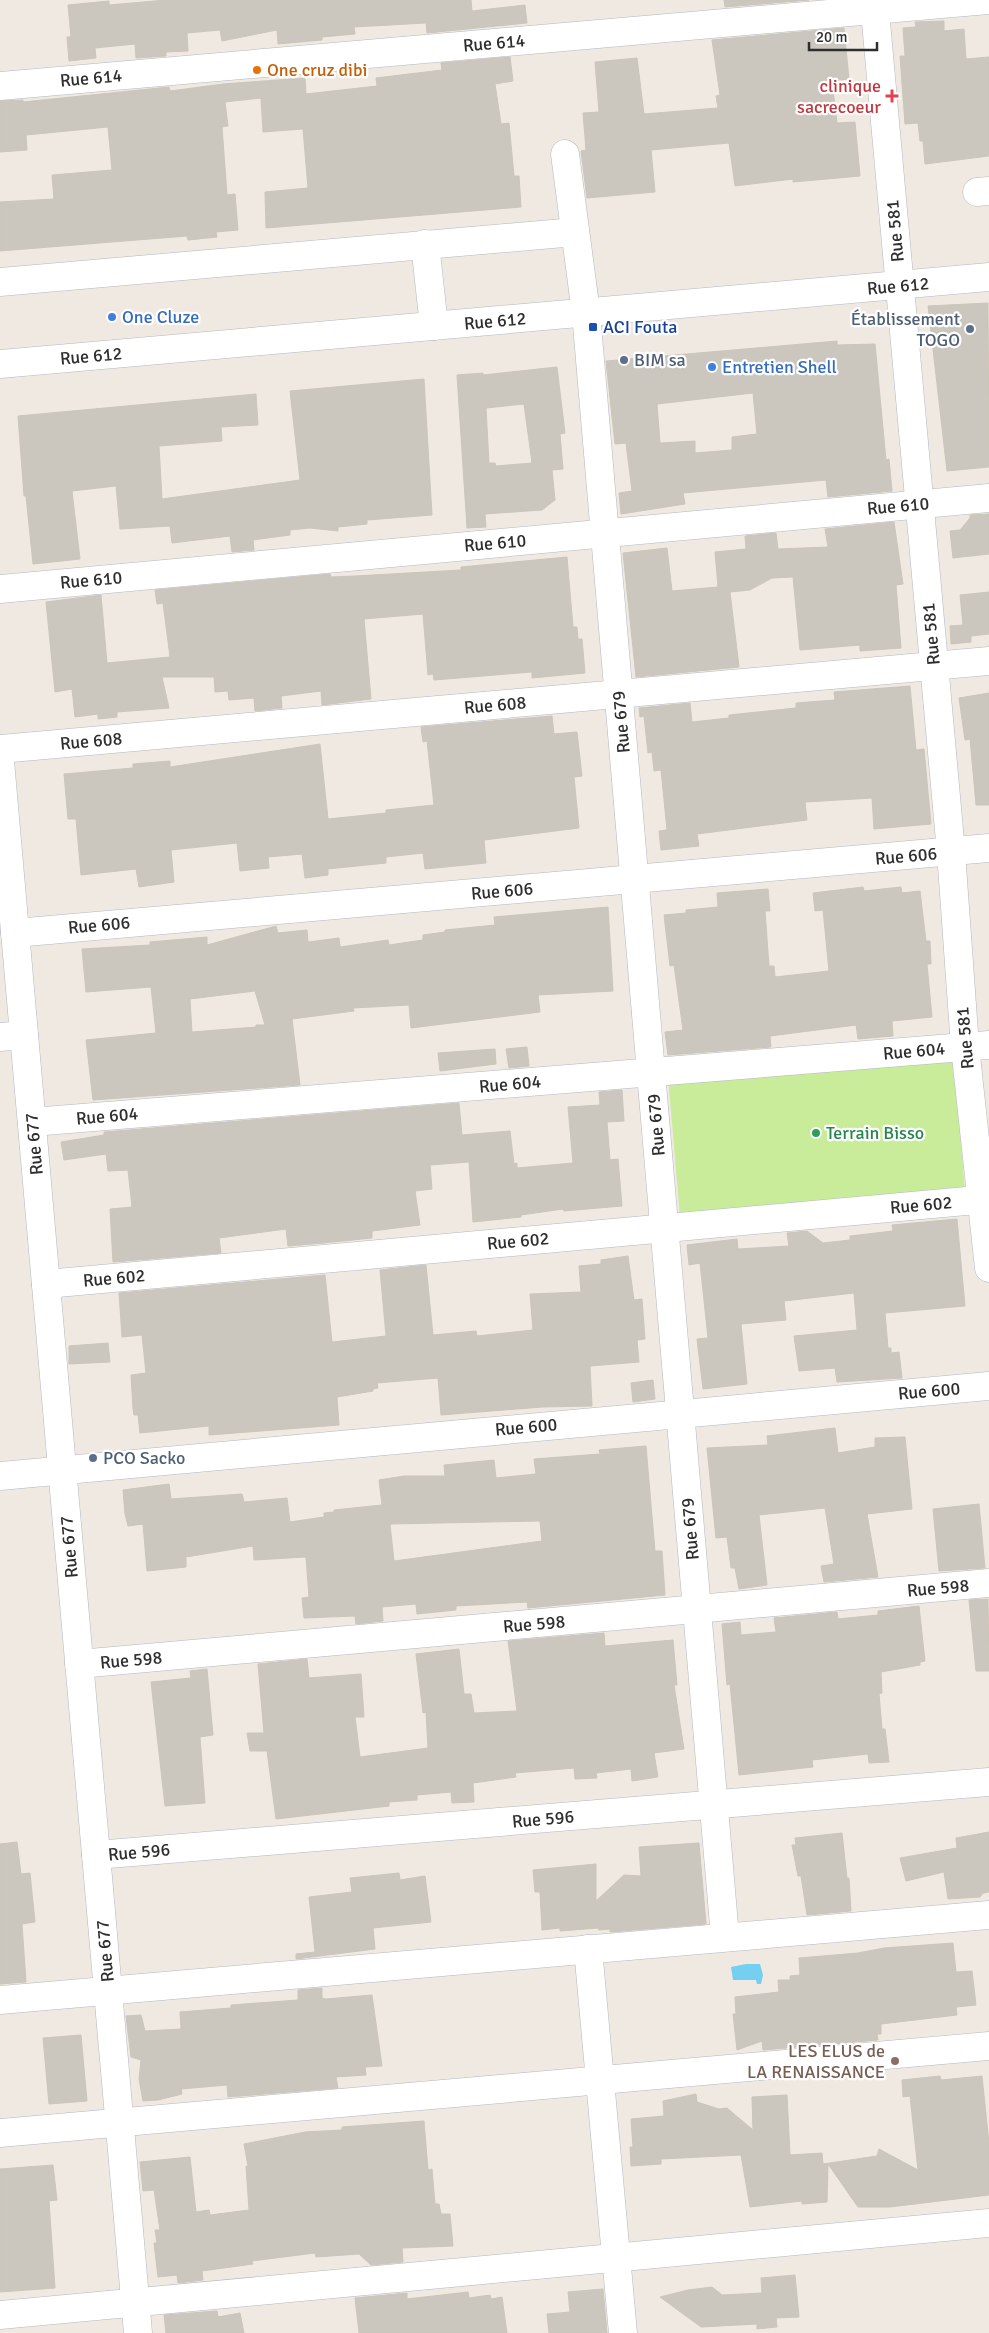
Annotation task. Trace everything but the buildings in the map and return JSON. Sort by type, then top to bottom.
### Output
[{"type":"street","name":"Rue 614","points":[[0,86],[874,5],[989,0]]},
{"type":"street","name":"Rue 581","points":[[874,5],[951,852],[977,1046],[989,1268]]},
{"type":"street","name":"Rue 679","points":[[565,154],[586,313],[725,1938]]},
{"type":"street","points":[[0,282],[575,232]]},
{"type":"street","points":[[425,244],[434,326]]},
{"type":"street","name":"Rue 612","points":[[0,364],[989,278]]},
{"type":"street","name":"Rue 610","points":[[0,589],[989,498]]},
{"type":"street","name":"Rue 608","points":[[0,749],[989,661]]},
{"type":"street","name":"Rue 677","points":[[0,761],[15,932],[12,1036],[32,1122],[138,2333]]},
{"type":"street","name":"Rue 606","points":[[15,932],[989,848]]},
{"type":"street","name":"Rue 604","points":[[32,1122],[977,1046]]},
{"type":"street","name":"Rue 602","points":[[46,1284],[986,1199]]},
{"type":"street","name":"Rue 600","points":[[0,1476],[989,1386]]},
{"type":"street","name":"Rue 598","points":[[79,1664],[989,1584]]},
{"type":"street","name":"Rue 596","points":[[96,1855],[989,1782]]},
{"type":"street","points":[[0,2000],[989,1915]]},
{"type":"street","points":[[588,1949],[623,2333]]},
{"type":"street","points":[[0,2132],[989,2046]]},
{"type":"street","points":[[0,2315],[989,2222]]},
{"type":"green space","name":"Terrain Bisso","points":[[953,1050],[965,1191],[680,1216],[668,1076]]},
{"type":"water","points":[[760,1964],[763,1975],[761,1984],[757,1984],[756,1980],[733,1980],[731,1967]]},
{"type":"place","name":"One cruz dibi","points":[[257,70]]},
{"type":"place","name":"clinique sacrecoeur","points":[[892,96]]},
{"type":"place","name":"One Cluze","points":[[112,317]]},
{"type":"place","name":"ACI Fouta","points":[[593,327]]},
{"type":"place","name":"Établissement TOGO","points":[[970,329]]},
{"type":"place","name":"BIM sa","points":[[624,360]]},
{"type":"place","name":"Entretien Shell","points":[[712,367]]},
{"type":"place","name":"Terrain Bisso","points":[[816,1133]]},
{"type":"place","name":"PCO Sacko","points":[[93,1458]]},
{"type":"place","name":"LES ELUS de LA RENAISSANCE","points":[[895,2061]]}]
